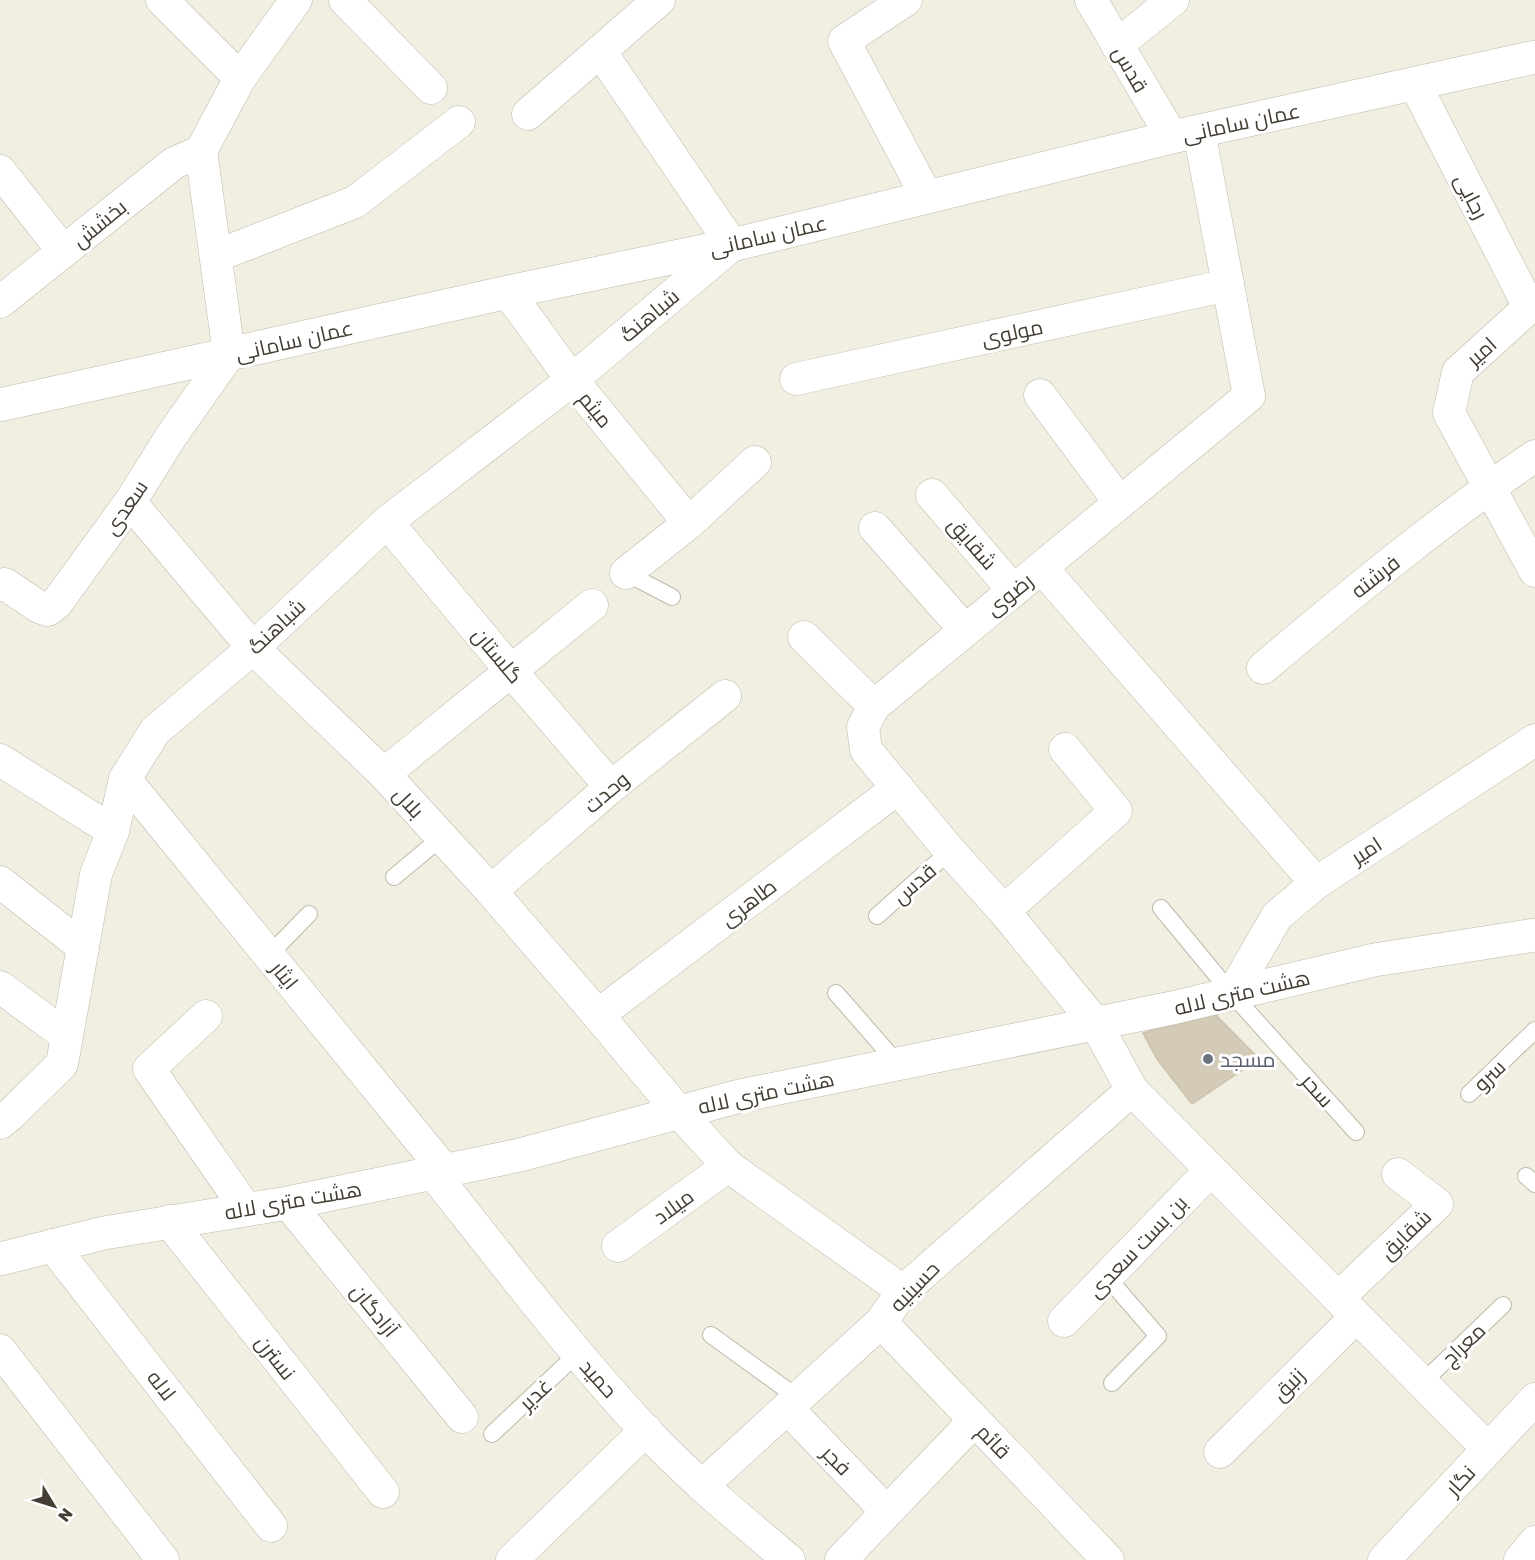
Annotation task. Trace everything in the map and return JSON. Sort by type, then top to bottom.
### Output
[{"type":"street","points":[[162,0],[240,78]]},
{"type":"street","points":[[230,354],[201,151],[240,78],[296,0]]},
{"type":"street","points":[[345,0],[431,88]]},
{"type":"street","points":[[528,114],[659,0]]},
{"type":"street","points":[[906,0],[844,40],[927,197]]},
{"type":"street","name":"قدس","points":[[1091,0],[1117,45],[1185,134]]},
{"type":"street","points":[[1117,45],[1173,0]]},
{"type":"street","points":[[600,51],[732,245]]},
{"type":"street","name":"عمان سامانی","points":[[0,405],[508,292],[732,245],[1185,134],[1535,57]]},
{"type":"street","name":"رجایی","points":[[1414,84],[1532,305]]},
{"type":"street","points":[[216,256],[355,202],[459,122]]},
{"type":"street","name":"رضوی","points":[[1185,134],[1228,285],[1249,396],[874,706],[863,727],[866,750],[950,851],[1004,911],[1096,1024],[1132,1090],[1488,1449]]},
{"type":"street","name":"بخشش","points":[[0,302],[174,163],[201,151]]},
{"type":"street","points":[[0,171],[63,251]]},
{"type":"street","name":"شباهنگ","points":[[3,1115],[62,1064],[96,874],[113,831],[125,779],[155,730],[253,648],[387,522],[572,380],[732,245]]},
{"type":"street","name":"مولوی","points":[[796,379],[1228,285]]},
{"type":"street","name":"میثم","points":[[508,292],[572,380],[689,523]]},
{"type":"street","name":"امیر","points":[[1532,305],[1458,372],[1449,413],[1535,571]]},
{"type":"street","name":"سعدی","points":[[0,585],[5,584],[39,607],[48,610],[56,604],[130,502],[172,435],[230,354]]},
{"type":"street","points":[[1040,395],[1120,503]]},
{"type":"street","name":"فرشته","points":[[1263,668],[1367,580],[1535,456]]},
{"type":"street","points":[[626,573],[689,523],[755,462]]},
{"type":"street","name":"شقایق","points":[[932,495],[1013,590]]},
{"type":"street","name":"بلال","points":[[130,502],[253,648],[384,774],[491,891],[678,1111],[728,1166],[903,1291]]},
{"type":"street","name":"گلستان","points":[[387,522],[611,787]]},
{"type":"street","points":[[875,528],[965,630]]},
{"type":"street","points":[[1042,568],[1316,883]]},
{"type":"street","points":[[384,774],[591,605]]},
{"type":"street","points":[[804,637],[874,706]]},
{"type":"street","name":"وحدت","points":[[491,891],[611,787],[724,696]]},
{"type":"street","name":"امیر","points":[[1232,994],[1277,916],[1316,883],[1535,740]]},
{"type":"street","points":[[1004,911],[1116,811],[1065,749]]},
{"type":"street","points":[[0,760],[113,831]]},
{"type":"street","name":"ایثار","points":[[125,779],[269,955],[439,1172]]},
{"type":"street","name":"طاهری","points":[[598,1015],[898,788]]},
{"type":"street","points":[[0,882],[83,947]]},
{"type":"street","name":"هشت متری لاله","points":[[0,1259],[104,1233],[288,1203],[520,1155],[740,1096],[1096,1024],[1374,960],[1535,935]]},
{"type":"street","points":[[0,987],[68,1036]]},
{"type":"street","points":[[206,1016],[149,1069],[246,1209]]},
{"type":"street","name":"حسینیه","points":[[702,1486],[881,1323],[903,1291],[1132,1090]]},
{"type":"street","name":"میلاد","points":[[618,1246],[728,1166]]},
{"type":"street","name":"بن بست سعدی","points":[[1064,1321],[1211,1170]]},
{"type":"street","name":"حمید","points":[[439,1172],[577,1354],[646,1430],[702,1486],[789,1560]]},
{"type":"street","name":"شقایق","points":[[1347,1307],[1437,1204],[1398,1174]]},
{"type":"street","name":"آزادگان","points":[[288,1203],[462,1418]]},
{"type":"street","name":"نسترن","points":[[169,1221],[383,1492]]},
{"type":"street","name":"لاله","points":[[52,1245],[271,1526]]},
{"type":"street","name":"زنبق","points":[[1220,1452],[1347,1307]]},
{"type":"street","name":"قائم","points":[[881,1323],[974,1420],[1089,1553]]},
{"type":"street","points":[[0,1350],[163,1560]]},
{"type":"street","name":"نگار","points":[[1384,1560],[1535,1399]]},
{"type":"street","name":"فجر","points":[[793,1403],[887,1512]]},
{"type":"street","points":[[841,1560],[974,1420]]},
{"type":"street","points":[[512,1560],[646,1430]]},
{"type":"street","points":[[1520,1560],[1535,1542]]},
{"type":"lane","points":[[626,573],[672,597]]},
{"type":"lane","points":[[394,877],[442,837]]},
{"type":"lane","name":"قدس","points":[[877,916],[950,851]]},
{"type":"lane","name":"سحر","points":[[1161,908],[1232,994],[1356,1132]]},
{"type":"lane","points":[[269,955],[309,914]]},
{"type":"lane","points":[[836,993],[898,1064]]},
{"type":"lane","name":"سرو","points":[[1469,1094],[1535,1030]]},
{"type":"lane","points":[[1107,1277],[1158,1336],[1112,1383]]},
{"type":"lane","name":"معراج","points":[[1422,1383],[1503,1305]]},
{"type":"lane","points":[[711,1335],[793,1403]]},
{"type":"lane","name":"غدیر","points":[[492,1434],[577,1354]]},
{"type":"building","name":"مسجد","points":[[1215,1014],[1259,1059],[1192,1104],[1157,1059],[1143,1033]]},
{"type":"place","name":"مسجد","points":[[1208,1059]]}]
